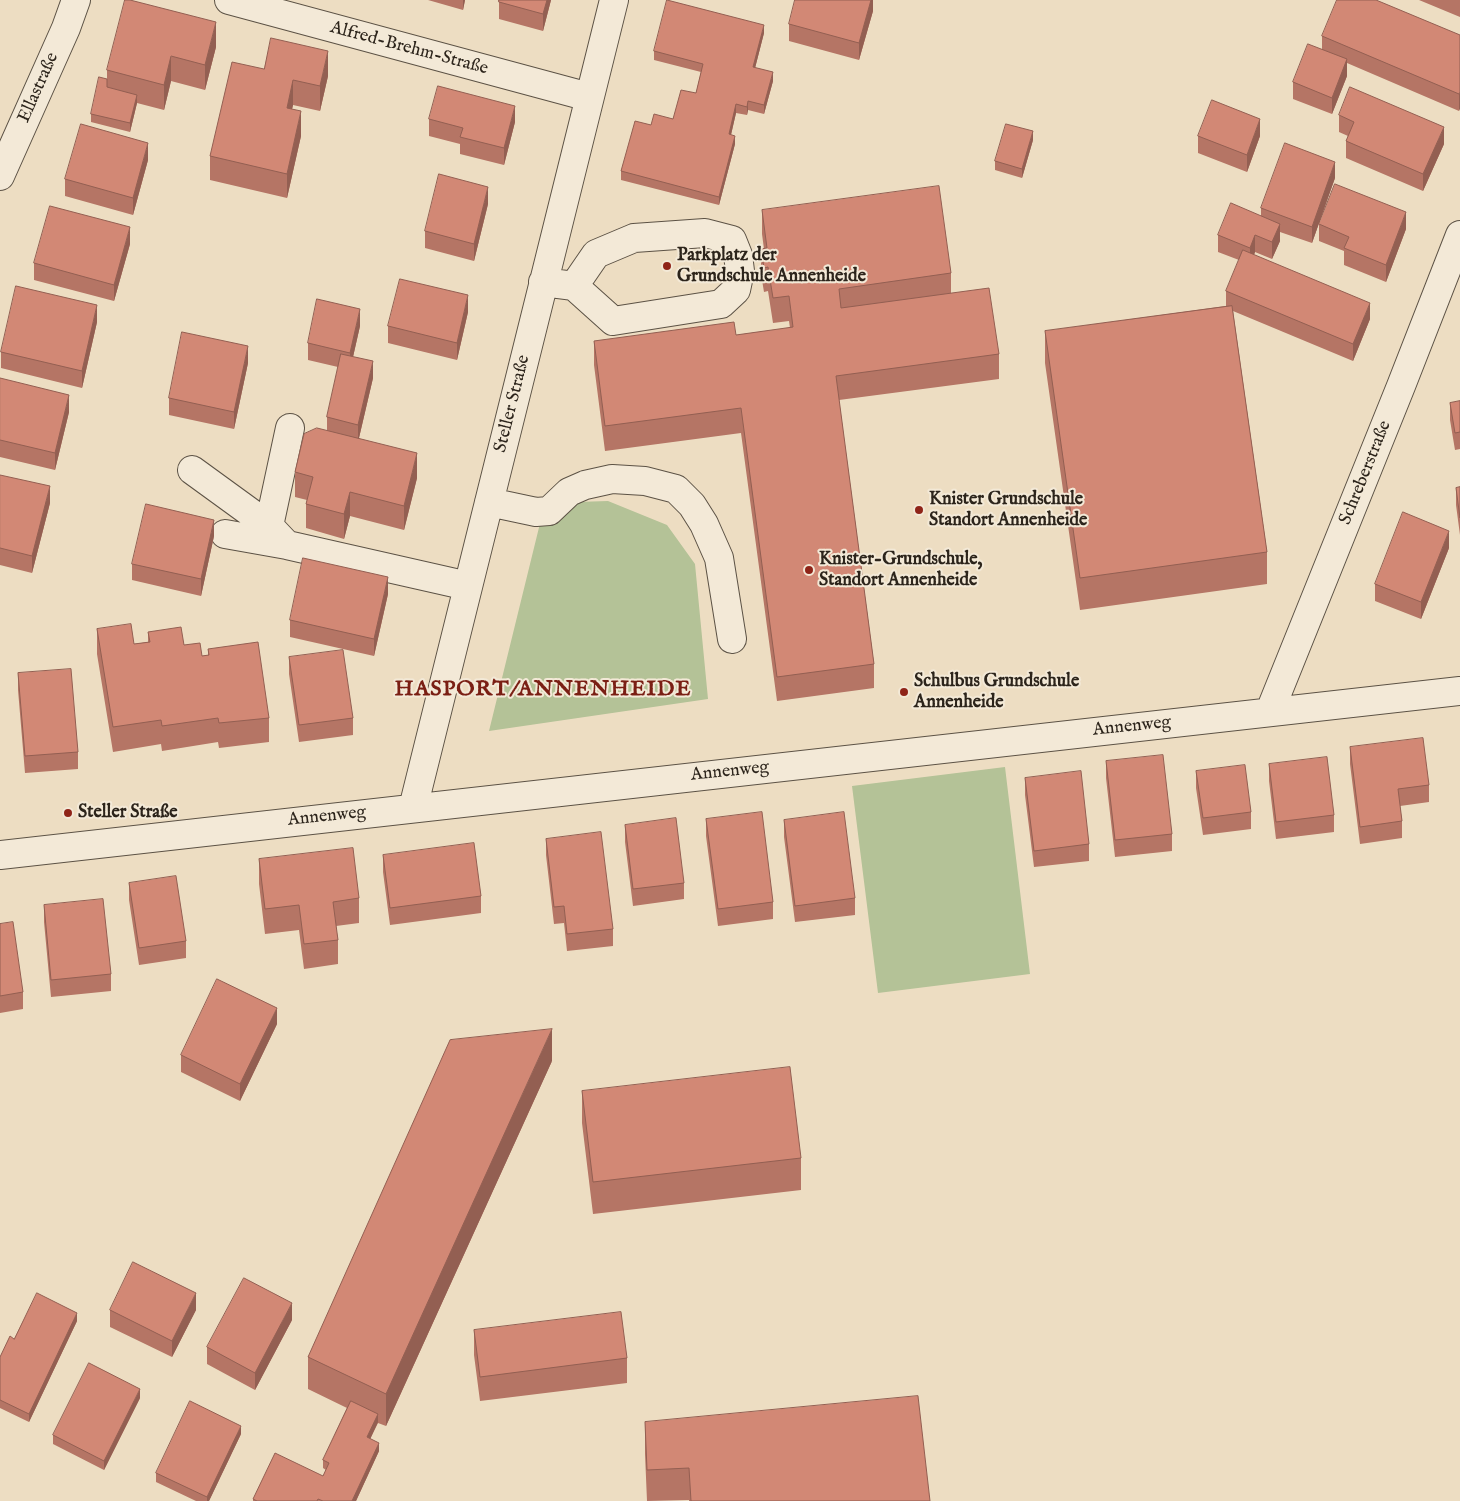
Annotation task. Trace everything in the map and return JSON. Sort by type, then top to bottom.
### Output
[{"type":"street","name":"Ellastraße","points":[[0,176],[66,28],[76,0]]},
{"type":"street","name":"Alfred-Brehm-Straße","points":[[229,0],[589,97]]},
{"type":"street","name":"Steller Straße","points":[[413,808],[614,0]]},
{"type":"street","points":[[543,282],[574,286],[613,320],[721,304],[736,290],[740,271],[738,255],[732,240],[705,233],[634,238],[596,254],[574,286]]},
{"type":"street","name":"Schreberstraße","points":[[1270,711],[1460,235]]},
{"type":"street","points":[[278,535],[290,428]]},
{"type":"street","points":[[192,470],[278,535]]},
{"type":"street","points":[[489,502],[536,512],[549,511],[569,492],[585,485],[612,479],[645,481],[676,489],[692,505],[704,524],[719,558],[732,639]]},
{"type":"street","points":[[225,534],[278,535],[468,586]]},
{"type":"street","name":"Annenweg","points":[[0,854],[1460,691]]},
{"type":"green space","points":[[608,501],[667,525],[695,564],[708,699],[489,731],[545,503]]},
{"type":"green space","points":[[1005,767],[1030,974],[878,993],[852,786]]},
{"type":"building","points":[[125,0],[216,22],[205,65],[171,56],[164,85],[107,70]]},
{"type":"building","points":[[499,0],[547,0],[543,14],[499,2]]},
{"type":"building","points":[[667,0],[764,25],[753,67],[773,72],[764,105],[748,101],[747,107],[736,104],[729,134],[735,136],[719,197],[621,171],[635,121],[651,125],[654,114],[673,119],[681,90],[696,93],[703,64],[654,51]]},
{"type":"building","points":[[795,0],[871,0],[859,43],[789,24]]},
{"type":"building","points":[[1337,0],[1376,0],[1460,35],[1459,94],[1322,36]]},
{"type":"building","points":[[271,38],[328,51],[320,86],[293,80],[287,108],[301,111],[287,174],[210,156],[232,62],[264,69]]},
{"type":"building","points":[[1308,44],[1347,59],[1332,98],[1293,82]]},
{"type":"building","points":[[99,77],[107,79],[107,87],[137,95],[130,123],[91,114]]},
{"type":"building","points":[[438,86],[515,106],[504,148],[460,137],[463,128],[429,119]]},
{"type":"building","points":[[1350,87],[1444,127],[1423,174],[1346,141],[1354,122],[1339,115]]},
{"type":"building","points":[[1212,100],[1260,119],[1247,155],[1198,136]]},
{"type":"building","points":[[81,124],[148,143],[133,198],[65,179]]},
{"type":"building","points":[[1006,124],[1033,131],[1022,169],[995,161]]},
{"type":"building","points":[[1285,143],[1335,162],[1312,227],[1261,208]]},
{"type":"building","points":[[439,174],[488,187],[474,244],[425,231]]},
{"type":"building","points":[[1335,184],[1406,212],[1386,265],[1344,248],[1349,237],[1319,224]]},
{"type":"building","name":"Knister-Grundschule, Standort Annenheide","points":[[939,186],[951,273],[839,289],[841,308],[989,288],[999,354],[836,376],[874,664],[777,677],[741,408],[605,426],[594,341],[734,322],[736,335],[793,327],[789,296],[773,298],[768,267],[764,268],[761,249],[767,248],[762,210]]},
{"type":"building","points":[[1231,203],[1280,224],[1272,242],[1255,235],[1250,248],[1218,235]]},
{"type":"building","points":[[50,206],[130,227],[114,285],[34,263]]},
{"type":"building","points":[[1243,250],[1370,303],[1353,344],[1226,291]]},
{"type":"building","points":[[400,279],[468,295],[457,343],[388,326]]},
{"type":"building","points":[[16,286],[97,305],[82,371],[1,352]]},
{"type":"building","points":[[317,299],[360,309],[350,353],[308,343]]},
{"type":"building","points":[[1232,306],[1267,552],[1080,578],[1045,331]]},
{"type":"building","points":[[182,332],[248,346],[234,412],[169,398]]},
{"type":"building","points":[[341,354],[373,361],[358,425],[327,417]]},
{"type":"building","points":[[0,378],[69,395],[55,453],[0,440]]},
{"type":"building","points":[[1460,401],[1460,432],[1455,433],[1450,403]]},
{"type":"building","points":[[317,428],[417,453],[404,506],[350,492],[344,514],[306,504],[313,477],[295,472],[304,434]]},
{"type":"building","points":[[0,475],[50,486],[32,556],[0,548]]},
{"type":"building","points":[[1460,487],[1460,518],[1456,488]]},
{"type":"building","points":[[146,504],[214,520],[201,579],[132,564]]},
{"type":"building","points":[[1403,512],[1449,531],[1421,602],[1375,584]]},
{"type":"building","points":[[303,558],[388,577],[374,639],[290,620]]},
{"type":"building","points":[[131,624],[134,644],[150,642],[148,632],[181,627],[184,645],[200,643],[202,656],[209,655],[208,649],[258,642],[269,718],[219,723],[218,718],[162,726],[161,720],[113,727],[97,629]]},
{"type":"building","points":[[343,650],[353,718],[299,725],[289,657]]},
{"type":"building","points":[[71,669],[78,752],[25,756],[18,673]]},
{"type":"building","points":[[1423,738],[1429,785],[1398,789],[1402,821],[1360,827],[1350,747]]},
{"type":"building","points":[[1163,755],[1172,834],[1115,840],[1106,761]]},
{"type":"building","points":[[1327,757],[1334,815],[1276,822],[1269,764]]},
{"type":"building","points":[[1245,765],[1251,812],[1203,818],[1196,771]]},
{"type":"building","points":[[1081,771],[1089,844],[1034,851],[1025,778]]},
{"type":"building","points":[[762,812],[773,902],[718,909],[706,819]]},
{"type":"building","points":[[844,812],[855,898],[795,906],[784,820]]},
{"type":"building","points":[[676,818],[684,883],[633,889],[625,825]]},
{"type":"building","points":[[601,832],[613,929],[567,934],[564,906],[554,907],[546,839]]},
{"type":"building","points":[[474,843],[481,896],[390,908],[383,855]]},
{"type":"building","points":[[353,848],[359,898],[333,902],[338,940],[304,944],[299,905],[265,909],[259,859]]},
{"type":"building","points":[[176,876],[186,941],[139,948],[129,883]]},
{"type":"building","points":[[103,899],[111,974],[51,980],[44,905]]},
{"type":"building","points":[[13,922],[23,992],[0,996],[0,924]]},
{"type":"building","points":[[217,979],[277,1008],[240,1084],[181,1055]]},
{"type":"building","points":[[552,1029],[386,1394],[308,1357],[450,1040]]},
{"type":"building","points":[[790,1067],[801,1158],[593,1182],[582,1091]]},
{"type":"building","points":[[133,1262],[196,1293],[172,1341],[110,1310]]},
{"type":"building","points":[[244,1278],[292,1303],[255,1373],[207,1347]]},
{"type":"building","points":[[37,1293],[77,1313],[29,1414],[0,1400],[0,1357],[10,1336],[14,1339]]},
{"type":"building","points":[[621,1312],[627,1358],[480,1377],[474,1330]]},
{"type":"building","points":[[89,1363],[140,1389],[104,1461],[53,1435]]},
{"type":"building","points":[[918,1396],[930,1501],[691,1501],[689,1468],[647,1470],[645,1422]]},
{"type":"building","points":[[190,1401],[241,1426],[207,1497],[156,1473]]},
{"type":"building","points":[[351,1401],[378,1414],[367,1437],[379,1443],[352,1501],[323,1501],[318,1499],[317,1501],[257,1501],[253,1499],[275,1453],[323,1476],[329,1463],[323,1460]]},
{"type":"place","name":"Parkplatz der Grundschule Annenheide","points":[[667,266]]},
{"type":"place","name":"Knister Grundschule Standort Annenheide","points":[[919,510]]},
{"type":"place","name":"Knister-Grundschule, Standort Annenheide","points":[[809,570]]},
{"type":"place","name":"Schulbus Grundschule Annenheide","points":[[904,692]]},
{"type":"place","name":"Steller Straße","points":[[68,813]]},
{"type":"district","name":"HASPORT/ANNENHEIDE","points":[[543,690]]}]
